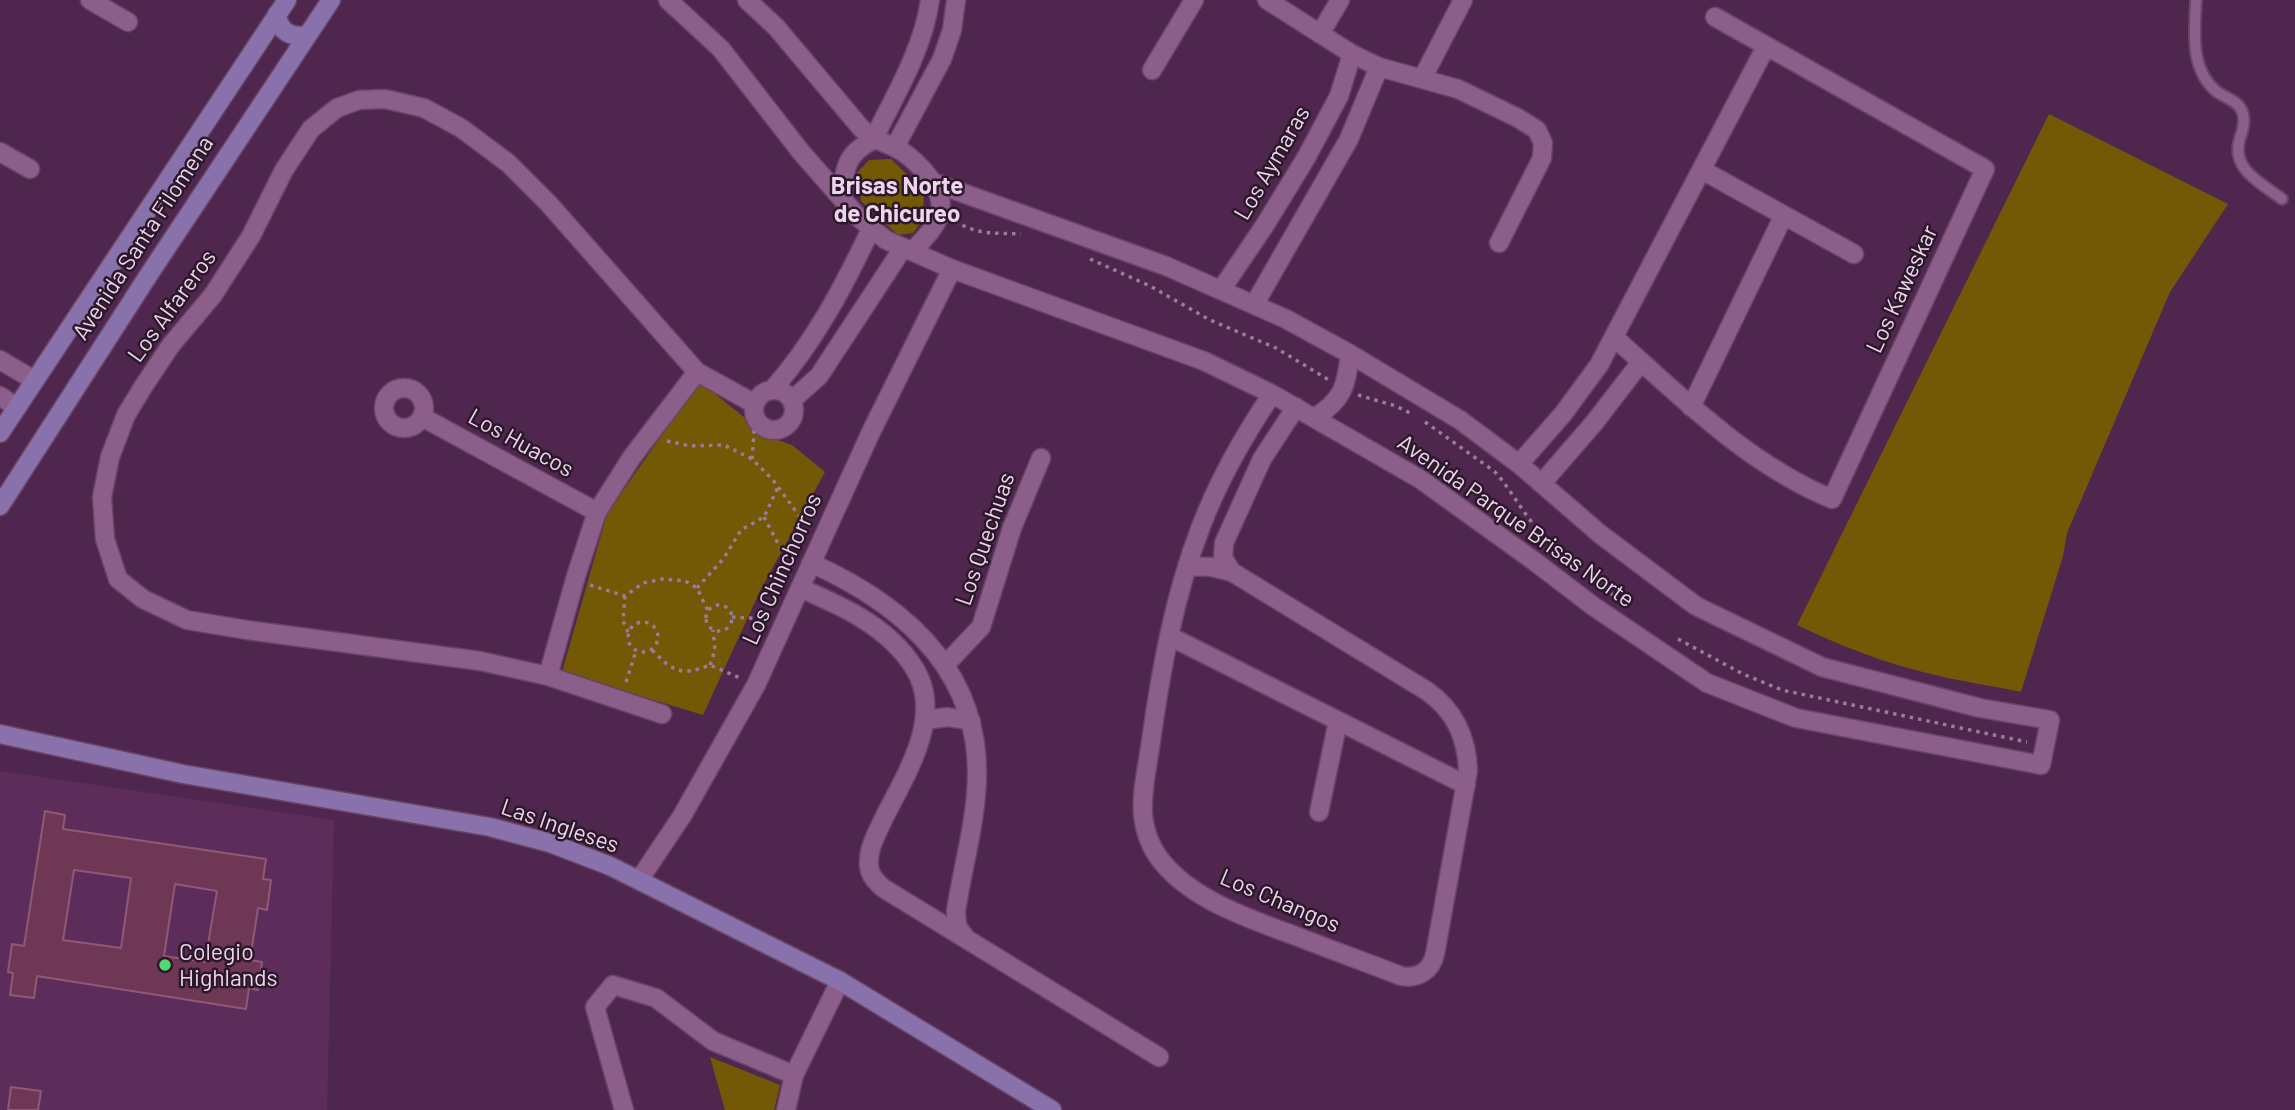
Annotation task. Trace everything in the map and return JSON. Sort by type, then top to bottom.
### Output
[{"type":"street","points":[[90,0],[128,22]]},
{"type":"street","name":"Avenida Santa Filomena","points":[[0,506],[331,0]]},
{"type":"street","name":"Avenida Parque Brisas Norte","points":[[668,0],[721,50],[801,152],[858,217],[886,240],[952,269],[1204,361],[1272,394],[1430,485],[1593,606],[1707,683],[1796,718],[2041,765],[2050,720],[1980,708],[1822,667],[1696,606],[1600,534],[1520,464],[1460,420],[1286,319],[1166,266],[932,182],[895,147],[873,140],[776,27],[747,0]]},
{"type":"street","points":[[844,198],[844,177],[849,158],[861,146],[873,140],[916,51],[928,16],[930,0]]},
{"type":"street","points":[[895,147],[942,59],[952,30],[956,0]]},
{"type":"street","points":[[1152,70],[1194,0]]},
{"type":"street","points":[[1267,0],[1352,54],[1379,67],[1423,77],[1476,97],[1537,130],[1543,143],[1542,158],[1499,243]]},
{"type":"street","points":[[1320,34],[1340,0]]},
{"type":"street","points":[[1423,77],[1463,0]]},
{"type":"street","points":[[282,7],[278,21],[285,32],[295,36],[307,35]]},
{"type":"street","name":"Avenida Santa Filomena","points":[[0,433],[282,7]]},
{"type":"street","name":"Los Kaweskar","points":[[1615,338],[1690,407],[1736,444],[1808,489],[1832,499],[1985,169],[1715,17]]},
{"type":"street","points":[[1520,464],[1599,365],[1761,56],[1771,49]]},
{"type":"street","name":"Los Aymaras","points":[[1221,290],[1306,158],[1339,96],[1352,54]]},
{"type":"street","points":[[1254,305],[1349,139],[1379,67]]},
{"type":"street","name":"Los Alfareros","points":[[662,715],[548,676],[480,661],[187,620],[144,599],[118,579],[105,539],[102,497],[110,457],[126,415],[172,345],[214,295],[251,236],[284,170],[311,130],[337,108],[359,100],[385,99],[424,108],[461,128],[508,163],[558,214],[697,372],[755,410]]},
{"type":"street","points":[[0,152],[30,169]]},
{"type":"street","points":[[1702,170],[1854,254]]},
{"type":"street","points":[[792,400],[819,376],[908,249],[938,220],[940,194],[932,182]]},
{"type":"street","points":[[1690,407],[1783,217]]},
{"type":"street","points":[[772,390],[783,392],[792,400],[794,413],[783,428],[770,429],[759,422],[755,410],[762,395],[772,390],[796,364],[849,275],[871,229]]},
{"type":"street","name":"Los Chinchorros","points":[[639,880],[682,816],[757,685],[872,432],[952,269]]},
{"type":"street","points":[[1314,418],[1338,400],[1350,354]]},
{"type":"street","points":[[0,360],[34,380]]},
{"type":"street","points":[[1542,483],[1594,423],[1641,362]]},
{"type":"street","points":[[548,676],[597,512],[647,436],[697,372]]},
{"type":"street","name":"Los Changos","points":[[1188,566],[1211,567],[1232,572],[1438,699],[1454,718],[1465,743],[1468,771],[1433,961],[1423,973],[1416,976],[1401,975],[1229,910],[1173,873],[1155,853],[1144,827],[1143,796],[1158,694],[1169,636],[1188,566],[1199,531],[1225,471],[1272,394]]},
{"type":"street","points":[[0,396],[16,407]]},
{"type":"street","points":[[1232,572],[1223,558],[1224,544],[1262,459],[1296,407]]},
{"type":"street","name":"Los Huacos","points":[[422,417],[597,512]]},
{"type":"street","name":"Los Quechuas","points":[[945,665],[981,627],[1012,528],[1041,458]]},
{"type":"street","points":[[811,563],[856,585],[913,626],[945,665],[961,696],[975,740],[977,773],[956,919],[957,926],[965,937]]},
{"type":"street","points":[[800,588],[850,611],[892,642],[914,667],[925,692],[927,708],[922,733],[906,775],[877,832],[869,862],[874,880],[1159,1057]]},
{"type":"street","points":[[1169,636],[1466,785]]},
{"type":"street","points":[[925,720],[948,717],[971,721]]},
{"type":"street","points":[[1319,812],[1338,721]]},
{"type":"street","name":"Las Ingleses","points":[[0,734],[195,776],[490,827],[580,854],[639,880],[840,981],[1045,1108]]},
{"type":"street","points":[[921,910],[935,911],[945,908],[953,903],[958,893]]},
{"type":"street","points":[[786,1110],[794,1075],[840,981]]},
{"type":"street","points":[[624,1110],[595,1007],[613,985],[656,998],[713,1041],[794,1075]]},
{"type":"lane","points":[[2196,0],[2194,45],[2200,69],[2211,86],[2233,101],[2242,111],[2244,125],[2237,147],[2239,162],[2246,172],[2282,199]]},
{"type":"path","points":[[940,207],[950,218],[975,231],[1026,234]]},
{"type":"path","points":[[1081,255],[1150,286],[1210,320],[1276,348],[1343,389],[1412,414],[1503,480],[1526,516],[1548,539],[1627,606]]},
{"type":"path","points":[[752,459],[755,410]]},
{"type":"path","points":[[647,436],[690,446],[724,445],[752,459],[778,487],[820,543]]},
{"type":"path","points":[[697,588],[724,558],[741,530],[764,517],[778,487]]},
{"type":"path","points":[[764,517],[800,588]]},
{"type":"path","points":[[628,633],[639,622],[651,624],[659,635],[652,650],[647,653],[636,651],[629,644],[623,621],[625,597],[643,583],[663,579],[685,581],[697,588],[708,611],[706,619],[713,629],[715,650],[710,665]]},
{"type":"path","points":[[575,580],[625,597]]},
{"type":"path","points":[[708,611],[719,605],[727,608],[732,617]]},
{"type":"path","points":[[732,617],[786,620]]},
{"type":"path","points":[[713,629],[719,631],[728,627],[732,617]]},
{"type":"path","points":[[1670,635],[1706,656],[1782,690],[2045,746]]},
{"type":"path","points":[[652,650],[671,669],[694,671],[710,665],[757,685]]},
{"type":"path","points":[[620,701],[636,651]]},
{"type":"shaded area","points":[[2049,114],[2228,204],[2170,292],[2067,533],[2063,556],[2021,692],[1899,666],[1797,625]]},
{"type":"shaded area","points":[[891,159],[924,191],[923,219],[913,233],[898,235],[861,201],[857,173],[869,160]]},
{"type":"shaded area","points":[[699,381],[755,426],[775,439],[792,445],[825,472],[760,591],[703,715],[562,672],[607,514]]},
{"type":"shaded area","name":"Colegio Highlands","points":[[0,771],[334,820],[327,1110],[0,1110]]},
{"type":"shaded area","points":[[710,1057],[780,1085],[774,1110],[725,1110]]},
{"type":"building","points":[[45,811],[65,815],[63,829],[266,859],[263,879],[271,880],[267,910],[258,908],[250,960],[262,962],[258,990],[249,988],[246,1009],[37,976],[34,998],[10,995],[13,973],[8,972],[12,944],[24,946]],"holes":[[[74,870],[131,878],[121,948],[63,940]],[[175,884],[217,891],[205,962],[164,956]]]},
{"type":"building","points":[[11,1087],[41,1091],[38,1110],[8,1110]]},
{"type":"place","name":"Colegio Highlands","points":[[165,965]]},
{"type":"district","name":"Brisas Norte de Chicureo","points":[[897,200]]}]
